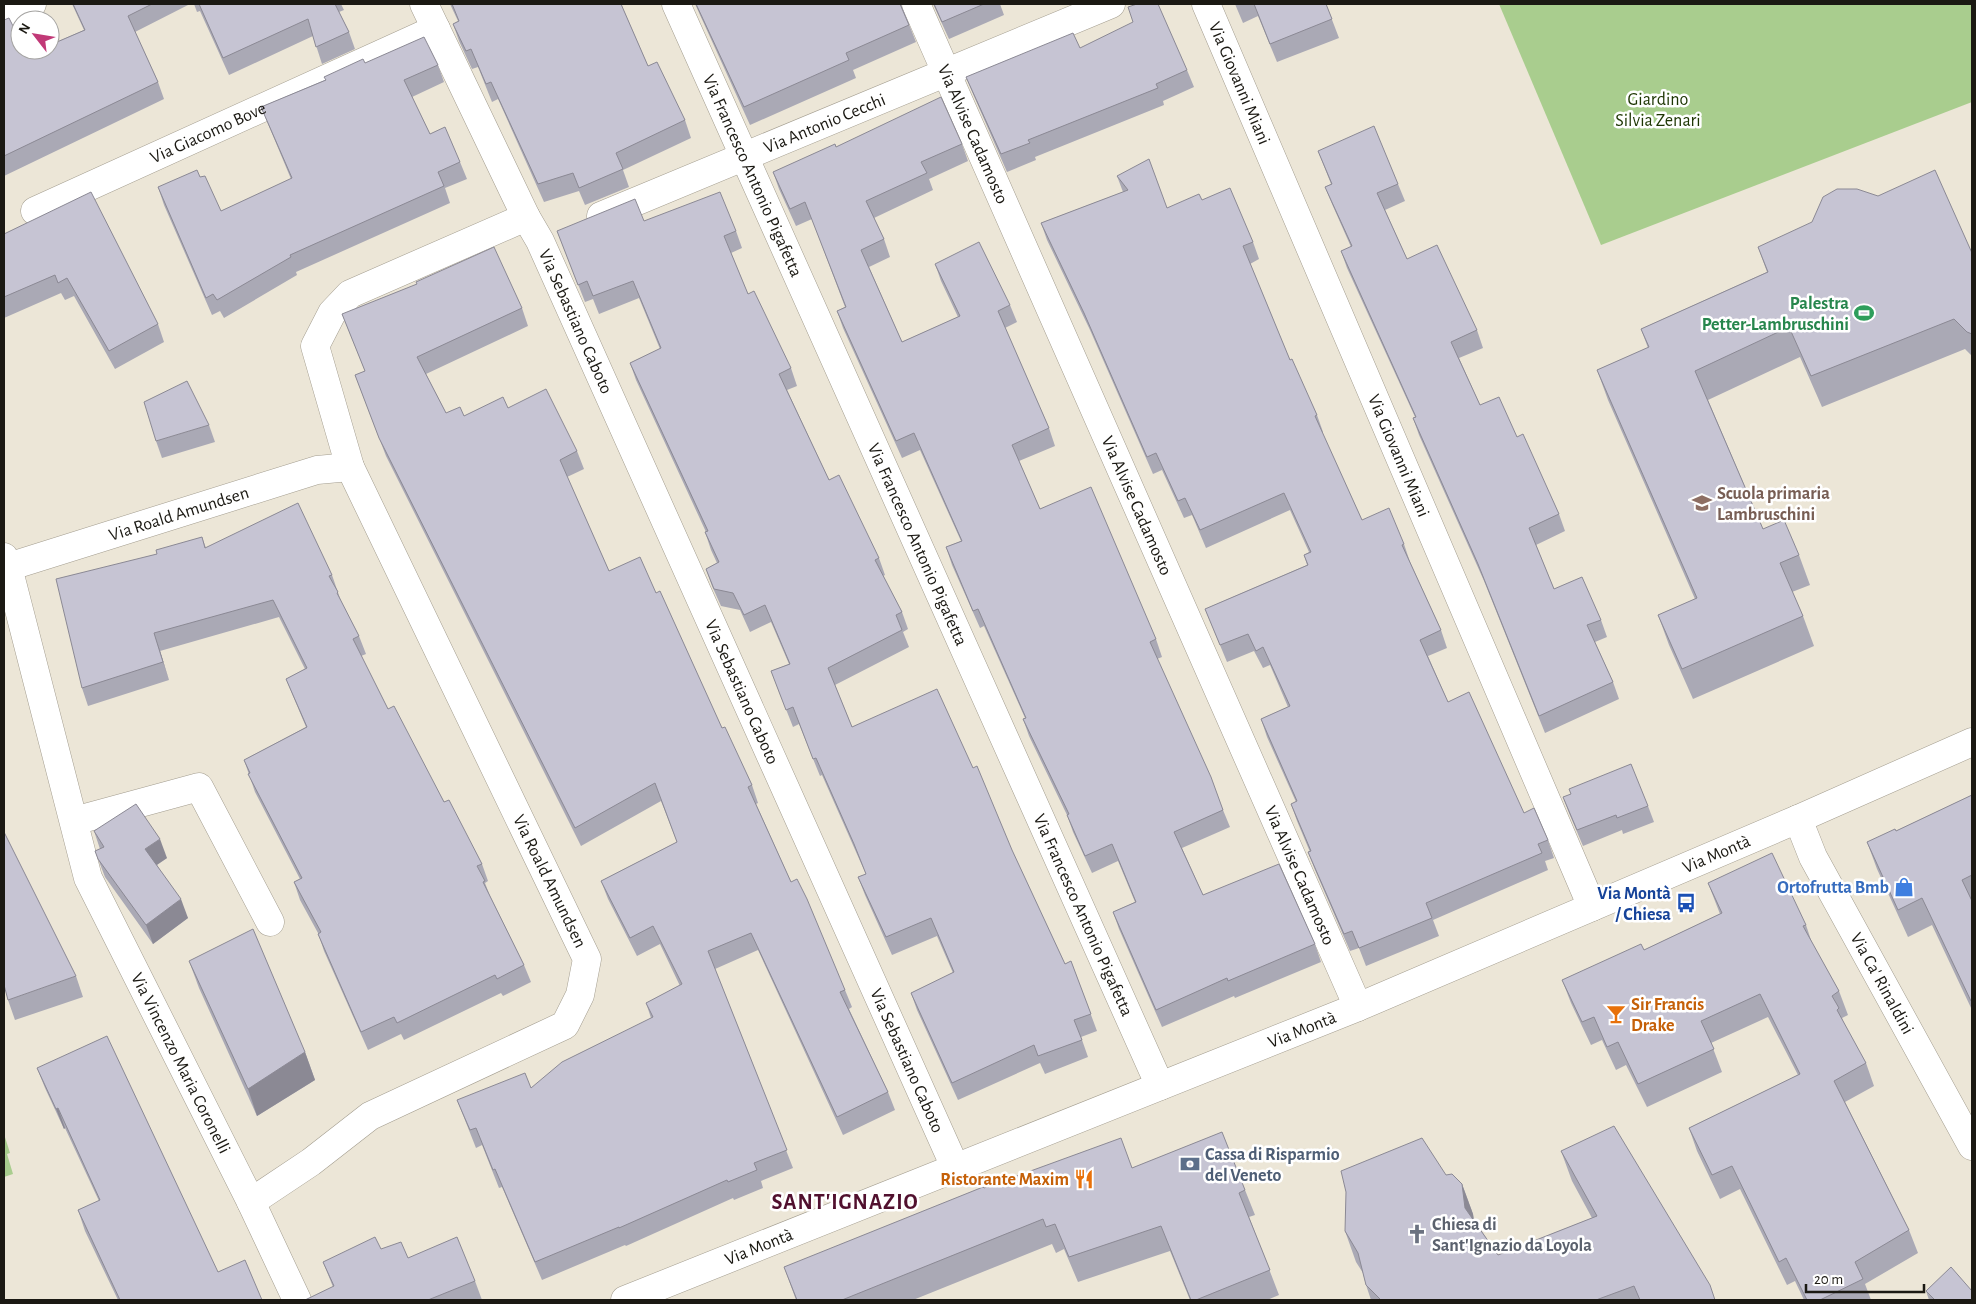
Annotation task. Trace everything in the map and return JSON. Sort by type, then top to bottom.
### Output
[{"type":"street","points":[[4,17],[32,4]]},
{"type":"street","name":"Via Sebastiano Caboto","points":[[424,4],[526,217],[540,241],[955,1167]]},
{"type":"street","name":"Via Francesco Antonio Pigafetta","points":[[676,4],[1160,1086]]},
{"type":"street","name":"Via Alvise Cadamosto","points":[[916,4],[1358,1007]]},
{"type":"street","name":"Via Antonio Cecchi","points":[[540,241],[1110,4]]},
{"type":"street","name":"Via Giovanni Miani","points":[[1206,4],[1592,908]]},
{"type":"street","name":"Via Giacomo Bove","points":[[35,210],[436,29]]},
{"type":"street","name":"Via Roald Amundsen","points":[[251,1202],[311,1162],[370,1116],[565,1025],[580,995],[588,959],[350,467],[315,346],[332,313],[350,294],[526,217]]},
{"type":"street","name":"Via Roald Amundsen","points":[[6,562],[318,470],[350,467]]},
{"type":"street","name":"Via Vincenzo Maria Coronelli","points":[[6,562],[88,878],[251,1202],[297,1300]]},
{"type":"street","name":"Via Montà","points":[[625,1300],[1358,1007],[1592,908],[1972,742]]},
{"type":"street","points":[[74,821],[199,786],[270,922]]},
{"type":"street","name":"Via Ca' Rinaldini","points":[[1798,819],[1813,857],[1972,1146]]},
{"type":"green space","name":"Giardino Silvia Zenari","points":[[1499,4],[1972,4],[1972,102],[1601,245]]},
{"type":"green space","points":[[4,1134],[10,1153],[7,1154],[13,1174],[4,1177]]},
{"type":"building","points":[[73,4],[152,4],[128,16],[158,82],[4,156],[4,20],[9,18],[10,20],[10,60],[60,60],[60,41],[85,30]]},
{"type":"building","points":[[199,4],[335,4],[349,32],[316,47],[308,19],[223,58]]},
{"type":"building","points":[[452,4],[621,4],[648,66],[657,62],[685,120],[616,153],[623,169],[579,188],[573,173],[538,184],[491,82],[486,84],[471,49],[466,51],[453,24],[459,21]]},
{"type":"building","points":[[696,4],[900,4],[909,25],[846,53],[849,60],[744,107]]},
{"type":"building","points":[[934,4],[984,4],[942,22]]},
{"type":"building","points":[[1137,4],[1158,4],[1187,70],[1156,84],[1158,88],[1028,140],[1030,143],[1001,154],[966,77],[1073,33],[1080,48],[1133,22],[1128,7]]},
{"type":"building","points":[[1254,4],[1326,4],[1332,19],[1270,44]]},
{"type":"building","points":[[424,37],[438,65],[404,80],[430,134],[445,127],[460,162],[438,172],[444,186],[290,255],[291,257],[217,300],[213,294],[206,298],[158,187],[197,170],[200,177],[205,176],[221,211],[292,178],[261,107],[326,80],[324,77],[363,59],[365,63]]},
{"type":"building","points":[[941,97],[962,144],[921,162],[927,173],[866,201],[884,239],[861,250],[902,342],[960,316],[935,264],[979,242],[1010,305],[998,311],[1049,428],[1012,445],[1040,509],[1091,487],[1156,639],[1150,642],[1211,777],[1223,810],[1174,832],[1203,895],[1279,864],[1315,944],[1228,981],[1227,978],[1156,1010],[1113,912],[1136,902],[1112,844],[1085,856],[1067,815],[1069,814],[1023,719],[1026,718],[978,609],[973,611],[946,547],[962,541],[914,433],[896,441],[837,311],[846,307],[805,202],[790,209],[773,172],[835,144],[836,147]]},
{"type":"building","points":[[1374,126],[1398,184],[1377,193],[1407,259],[1437,245],[1477,330],[1451,342],[1480,405],[1499,397],[1517,437],[1523,434],[1559,514],[1529,528],[1554,589],[1582,577],[1601,620],[1587,625],[1613,682],[1539,716],[1478,564],[1413,418],[1416,417],[1341,251],[1352,246],[1325,187],[1332,184],[1318,151]]},
{"type":"building","points":[[1149,159],[1167,208],[1199,194],[1202,200],[1230,188],[1253,242],[1243,246],[1290,360],[1292,359],[1317,415],[1315,416],[1362,520],[1389,508],[1404,544],[1402,545],[1441,630],[1420,640],[1448,702],[1469,692],[1524,813],[1534,808],[1548,840],[1538,844],[1542,853],[1426,903],[1432,918],[1359,948],[1352,931],[1344,934],[1308,852],[1311,851],[1291,804],[1297,801],[1261,719],[1290,706],[1263,647],[1256,651],[1248,634],[1220,645],[1205,609],[1308,565],[1304,555],[1311,552],[1284,493],[1200,530],[1185,498],[1178,501],[1156,453],[1147,457],[1084,313],[1041,223],[1128,190],[1117,176]]},
{"type":"building","points":[[1935,170],[1972,253],[1972,334],[1967,332],[1954,319],[1811,376],[1789,327],[1695,371],[1763,529],[1784,520],[1799,555],[1780,563],[1803,616],[1682,669],[1658,615],[1697,598],[1597,370],[1649,347],[1641,329],[1768,272],[1758,247],[1812,222],[1823,197],[1837,189],[1857,189],[1878,196]]},
{"type":"building","points":[[91,192],[158,324],[109,351],[67,278],[58,283],[55,275],[4,297],[4,234]]},
{"type":"building","points":[[720,192],[736,231],[724,236],[748,294],[754,291],[791,368],[779,374],[829,480],[839,475],[879,558],[875,560],[902,612],[896,615],[902,630],[828,668],[852,727],[937,689],[973,768],[977,766],[1012,850],[1065,964],[1071,961],[1091,1014],[1074,1020],[1082,1040],[1038,1056],[1034,1045],[952,1083],[911,993],[954,972],[931,918],[886,937],[858,877],[866,874],[854,844],[816,758],[813,759],[793,707],[786,710],[771,671],[790,664],[765,605],[744,615],[733,593],[714,589],[706,569],[719,562],[705,532],[708,531],[630,363],[661,348],[633,281],[593,296],[587,281],[578,285],[557,231],[635,199],[644,221]]},
{"type":"building","points":[[494,247],[522,308],[417,357],[446,413],[460,407],[464,416],[503,397],[508,408],[546,389],[577,451],[560,460],[609,571],[640,557],[656,593],[660,591],[722,728],[725,727],[752,785],[748,787],[791,882],[797,879],[807,899],[845,990],[840,992],[888,1092],[837,1117],[751,933],[708,951],[787,1150],[754,1163],[757,1170],[728,1182],[727,1180],[619,1228],[535,1262],[476,1128],[470,1130],[457,1100],[525,1073],[531,1088],[562,1062],[653,1017],[646,1003],[682,984],[653,926],[630,938],[601,881],[677,842],[655,783],[575,828],[379,438],[355,375],[365,371],[342,314],[417,284],[416,282]]},
{"type":"building","points":[[187,381],[209,425],[156,441],[144,402]]},
{"type":"building","points":[[298,503],[332,575],[329,576],[359,636],[353,639],[388,709],[394,706],[444,802],[449,800],[482,864],[477,866],[485,881],[483,882],[524,965],[497,979],[495,975],[397,1023],[394,1017],[361,1032],[318,934],[321,932],[294,882],[302,878],[248,774],[250,773],[244,760],[307,727],[286,679],[307,668],[273,600],[154,633],[163,662],[82,688],[56,579],[157,554],[156,550],[202,537],[205,548]]},
{"type":"building","points":[[1631,764],[1648,806],[1617,818],[1616,815],[1577,830],[1563,797],[1571,794],[1569,789]]},
{"type":"building","points":[[1972,795],[1972,875],[1962,880],[1972,901],[1971,1001],[1922,898],[1898,910],[1867,842],[1895,829],[1896,831]]},
{"type":"building","points":[[136,804],[160,839],[145,849],[181,899],[146,925],[98,859],[95,851],[104,847],[94,831]]},
{"type":"building","points":[[4,832],[76,976],[8,1000],[4,985]]},
{"type":"building","points":[[1772,853],[1806,925],[1803,926],[1839,991],[1832,996],[1839,1008],[1837,1010],[1866,1063],[1834,1081],[1909,1230],[1855,1262],[1863,1279],[1820,1300],[1807,1300],[1786,1258],[1779,1262],[1732,1166],[1712,1175],[1689,1128],[1800,1074],[1760,994],[1701,1021],[1714,1049],[1638,1084],[1618,1042],[1607,1047],[1594,1017],[1582,1022],[1562,980],[1641,944],[1644,950],[1722,913],[1708,883]]},
{"type":"building","points":[[253,929],[305,1052],[248,1089],[189,961]]},
{"type":"building","points":[[107,1036],[218,1272],[245,1260],[262,1300],[120,1300],[78,1210],[100,1200],[58,1108],[56,1109],[37,1068]]},
{"type":"building","points":[[1614,1126],[1710,1285],[1715,1300],[1640,1300],[1634,1286],[1596,1300],[1381,1300],[1366,1285],[1358,1253],[1345,1231],[1346,1192],[1341,1171],[1422,1138],[1446,1175],[1452,1174],[1462,1184],[1465,1208],[1498,1255],[1597,1216],[1561,1151]]},
{"type":"building","points":[[1222,1132],[1245,1190],[1239,1193],[1270,1270],[1196,1300],[1191,1300],[1161,1226],[1069,1257],[1055,1224],[1046,1227],[1043,1219],[842,1300],[797,1300],[784,1267],[983,1187],[1121,1138],[1132,1168]]},
{"type":"building","points":[[375,1237],[381,1249],[401,1242],[408,1258],[457,1237],[475,1281],[428,1300],[305,1300],[334,1286],[323,1262]]},
{"type":"building","points":[[1951,1267],[1972,1291],[1972,1300],[1935,1300],[1926,1291]]},
{"type":"place","name":"Palestra Petter-Lambruschini","points":[[1864,313]]},
{"type":"place","name":"Scuola primaria Lambruschini","points":[[1702,503]]},
{"type":"place","name":"Ortofrutta Bmb","points":[[1904,887]]},
{"type":"place","name":"Via Montà / Chiesa","points":[[1686,903]]},
{"type":"place","name":"Sir Francis Drake","points":[[1616,1014]]},
{"type":"place","name":"Cassa di Risparmio del Veneto","points":[[1190,1164]]},
{"type":"place","name":"Ristorante Maxim","points":[[1084,1179]]},
{"type":"place","name":"Chiesa di Sant'Ignazio da Loyola","points":[[1417,1234]]},
{"type":"district","name":"SANT'IGNAZIO","points":[[845,1201]]}]
